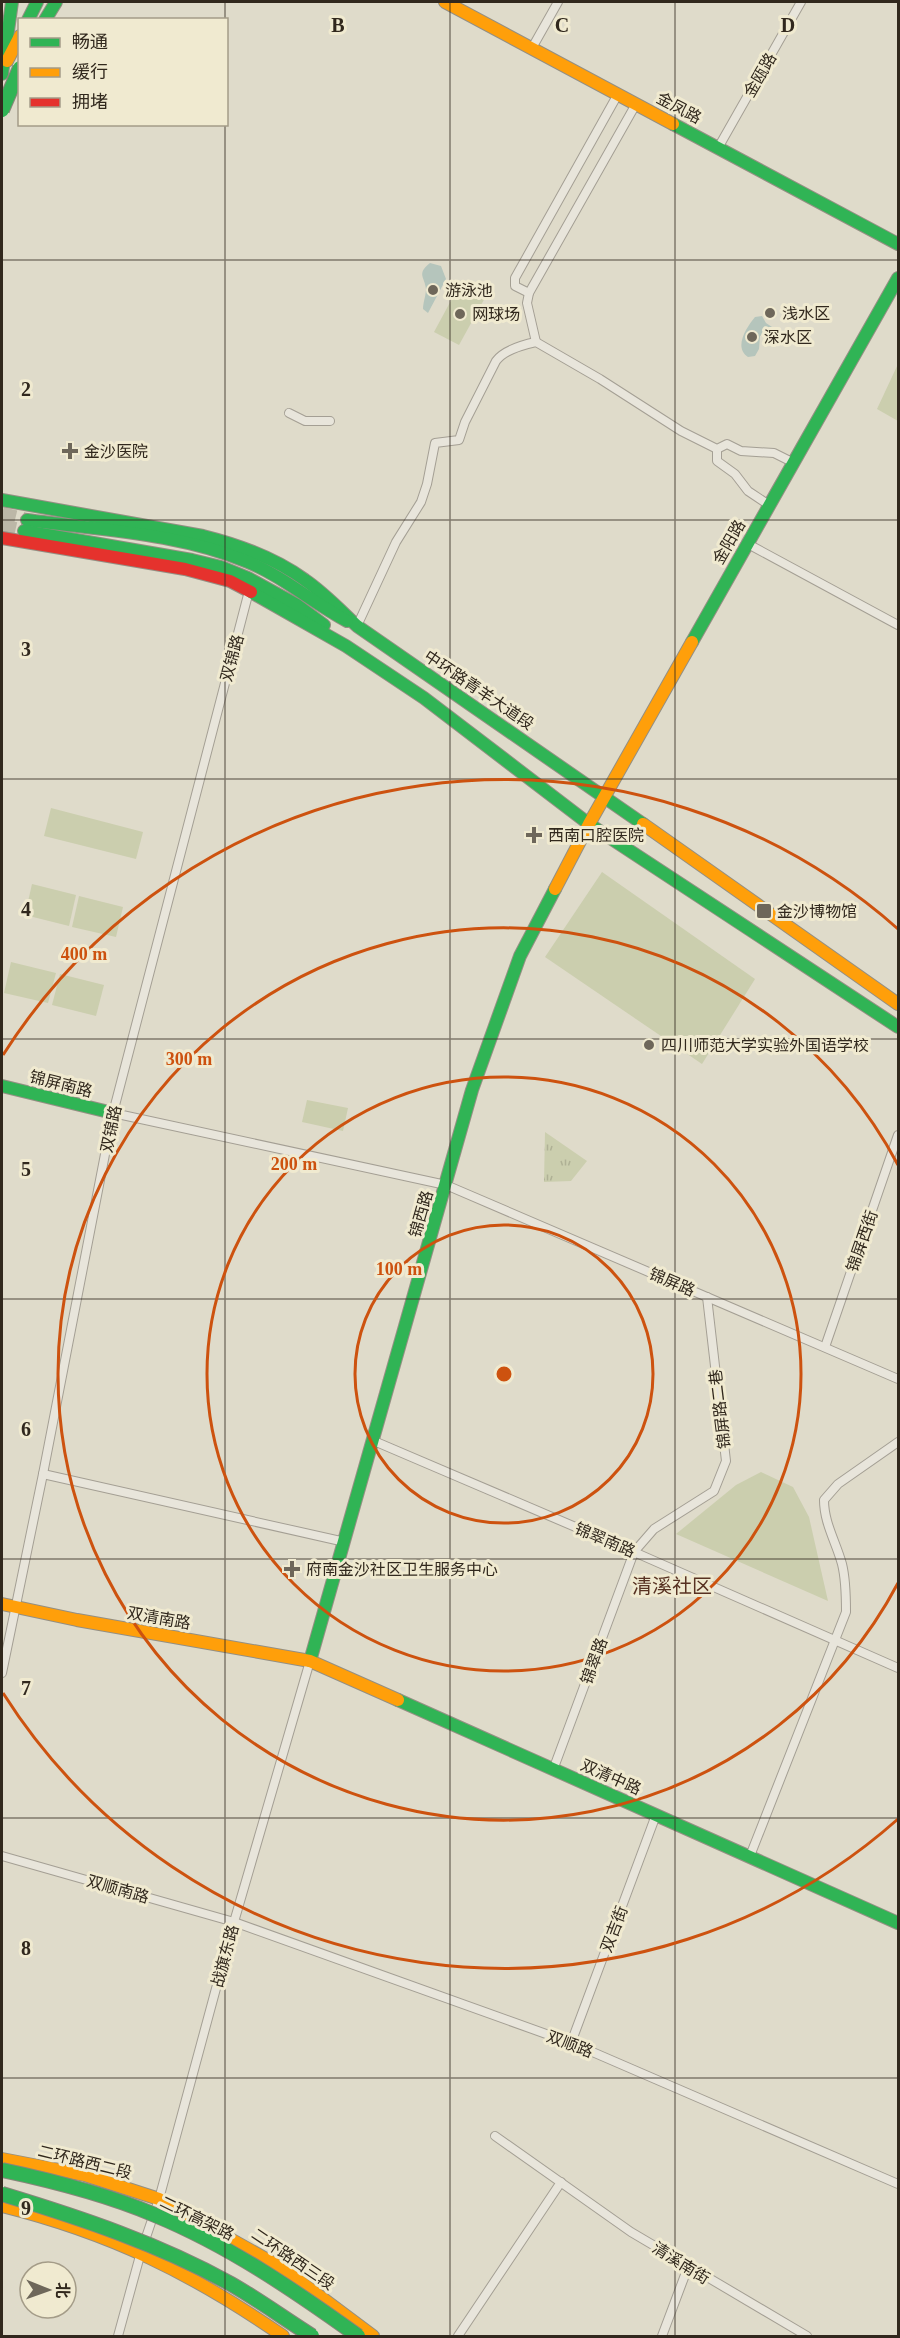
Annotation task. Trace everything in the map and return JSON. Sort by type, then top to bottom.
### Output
[{"type":"main road","points":[[2,73],[12,2]]},
{"type":"main road","points":[[29,18],[37,2]]},
{"type":"main road","points":[[44,18],[51,2]]},
{"type":"main road","points":[[44,18],[56,2]]},
{"type":"main road","name":"金凤路","points":[[445,2],[898,244]]},
{"type":"main road","points":[[2,73],[18,40]]},
{"type":"main road","points":[[2,110],[18,71]]},
{"type":"main road","name":"金阳路","points":[[589,824],[898,278]]},
{"type":"main road","name":"中环路青羊大道段","points":[[2,500],[202,536],[234,544],[279,564],[303,578],[327,597],[357,626],[898,1004]]},
{"type":"main road","points":[[346,646],[324,625],[297,605],[248,578],[221,567],[26,526],[164,540],[231,556],[274,574],[327,611],[357,626]]},
{"type":"main road","points":[[2,538],[185,569],[230,581],[249,591],[346,646],[424,698],[589,824],[898,1027]]},
{"type":"main road","name":"锦西路","points":[[310,1661],[472,1090],[520,956],[589,824]]},
{"type":"main road","name":"锦屏南路","points":[[2,1086],[113,1113]]},
{"type":"main road","name":"双清南路","points":[[9,1606],[310,1661]]},
{"type":"main road","name":"双清中路","points":[[310,1661],[898,1923]]},
{"type":"main road","name":"二环路西二段","points":[[2,2159],[85,2175],[159,2199]]},
{"type":"main road","name":"二环高架路","points":[[2,2170],[43,2178],[125,2203],[162,2218],[223,2248],[298,2293],[358,2337]]},
{"type":"main road","points":[[2,2194],[80,2218],[175,2255],[232,2284],[312,2337]]},
{"type":"main road","name":"二环路西三段","points":[[159,2199],[282,2268],[373,2337]]},
{"type":"main road","points":[[2,2206],[78,2229],[141,2252],[237,2304],[283,2337]]},
{"type":"street","points":[[532,48],[558,2]]},
{"type":"street","name":"金瓯路","points":[[718,147],[801,2]]},
{"type":"street","points":[[530,293],[515,286],[515,278],[618,94]]},
{"type":"street","points":[[636,104],[530,293],[527,303],[536,342],[600,379],[681,431],[717,449]]},
{"type":"street","points":[[357,626],[396,542],[421,502],[435,443],[459,440],[465,422],[498,358],[509,351],[536,342]]},
{"type":"street","points":[[289,413],[305,421],[330,422]]},
{"type":"street","points":[[770,505],[748,491],[735,474],[717,461],[715,455],[717,449],[727,444],[741,451],[774,453],[794,463]]},
{"type":"street","points":[[747,544],[898,625]]},
{"type":"street","name":"双锦路","points":[[2,1673],[9,1606],[43,1474],[113,1113],[249,591]]},
{"type":"street","name":"锦屏路","points":[[113,1113],[446,1185],[898,1379]]},
{"type":"street","name":"锦屏西街","points":[[825,1347],[898,1135]]},
{"type":"street","name":"锦屏路二巷","points":[[634,1552],[654,1529],[714,1491],[726,1461],[707,1297]]},
{"type":"street","name":"锦翠南路","points":[[374,1441],[898,1668]]},
{"type":"street","points":[[750,1856],[846,1612],[846,1588],[842,1565],[824,1514],[824,1500],[838,1484],[898,1442]]},
{"type":"street","points":[[43,1474],[345,1542]]},
{"type":"street","name":"锦翠路","points":[[553,1770],[634,1552]]},
{"type":"street","name":"战旗东路","points":[[118,2337],[310,1661]]},
{"type":"street","name":"双吉街","points":[[571,2043],[656,1815]]},
{"type":"street","name":"双顺南路","points":[[2,1856],[234,1922]]},
{"type":"street","name":"双顺路","points":[[234,1922],[571,2043],[898,2184]]},
{"type":"street","name":"清溪南街","points":[[495,2136],[631,2232],[807,2337]]},
{"type":"street","points":[[458,2337],[561,2182]]},
{"type":"street","points":[[662,2337],[688,2267]]},
{"type":"green space","name":"网球场","points":[[461,282],[486,296],[459,345],[434,332]]},
{"type":"green space","points":[[898,364],[898,421],[877,409]]},
{"type":"green space","points":[[51,808],[143,832],[136,859],[44,836]]},
{"type":"green space","points":[[602,872],[755,979],[702,1064],[545,957]]},
{"type":"green space","points":[[32,884],[76,895],[69,926],[25,915]]},
{"type":"green space","points":[[79,896],[123,907],[116,937],[72,927]]},
{"type":"green space","points":[[11,962],[56,973],[48,1003],[4,993]]},
{"type":"green space","points":[[60,974],[104,985],[96,1016],[52,1005]]},
{"type":"green space","points":[[307,1100],[348,1108],[343,1131],[302,1122]]},
{"type":"green space","points":[[545,1132],[587,1161],[571,1181],[544,1182]]},
{"type":"green space","points":[[761,1472],[793,1487],[809,1517],[828,1601],[676,1534],[736,1485]]},
{"type":"shaded area","name":"游泳池","points":[[430,263],[441,266],[446,279],[428,313],[423,309],[426,289],[422,273]]},
{"type":"shaded area","points":[[762,316],[772,327],[760,336],[759,349],[755,356],[748,357],[742,348],[743,337],[755,317]]},
{"type":"tunnel","points":[[2,514],[27,520]]},
{"type":"tunnel","points":[[2,526],[24,531]]},
{"type":"traffic: fast","points":[[2,74],[12,2]]},
{"type":"traffic: fast","points":[[29,18],[37,2]]},
{"type":"traffic: fast","points":[[46,18],[56,2]]},
{"type":"traffic: fast","points":[[2,110],[18,73]]},
{"type":"traffic: fast","points":[[673,124],[898,244]]},
{"type":"traffic: fast","points":[[692,642],[898,278]]},
{"type":"traffic: fast","points":[[2,500],[203,536],[243,548],[269,559],[312,585],[357,626],[643,824]]},
{"type":"traffic: fast","points":[[27,520],[139,534],[222,552],[274,575],[347,621]]},
{"type":"traffic: fast","points":[[24,531],[221,567],[248,578],[297,605],[324,625]]},
{"type":"traffic: fast","points":[[251,592],[346,646],[424,698],[589,824],[898,1027]]},
{"type":"traffic: fast","points":[[310,1661],[472,1090],[520,956],[555,889]]},
{"type":"traffic: fast","points":[[2,1086],[113,1113]]},
{"type":"traffic: fast","points":[[398,1700],[898,1923]]},
{"type":"traffic: fast","points":[[2,2170],[99,2194],[182,2227],[260,2270],[358,2336]]},
{"type":"traffic: fast","points":[[2,2194],[90,2222],[176,2256],[252,2296],[312,2336]]},
{"type":"traffic: slow","points":[[445,2],[673,124]]},
{"type":"traffic: slow","points":[[7,61],[18,40]]},
{"type":"traffic: slow","points":[[555,889],[692,642]]},
{"type":"traffic: slow","points":[[643,824],[898,1004]]},
{"type":"traffic: slow","points":[[2,1604],[77,1620],[310,1661],[398,1700]]},
{"type":"traffic: slow","points":[[2,2159],[85,2175],[159,2199],[282,2268],[373,2336]]},
{"type":"traffic: slow","points":[[2,2206],[79,2229],[149,2258],[216,2293],[283,2336]]},
{"type":"traffic: jam","points":[[2,538],[185,569],[230,581],[251,592]]},
{"type":"place","name":"游泳池","points":[[433,290]]},
{"type":"place","name":"浅水区","points":[[770,313]]},
{"type":"place","name":"网球场","points":[[460,314]]},
{"type":"place","name":"深水区","points":[[752,337]]},
{"type":"place","name":"金沙医院","points":[[70,451]]},
{"type":"place","name":"西南口腔医院","points":[[534,835]]},
{"type":"place","name":"金沙博物馆","points":[[764,911]]},
{"type":"place","name":"四川师范大学实验外国语学校","points":[[649,1045]]},
{"type":"place","name":"府南金沙社区卫生服务中心","points":[[292,1569]]},
{"type":"district","name":"清溪社区","points":[[672,1586]]}]
